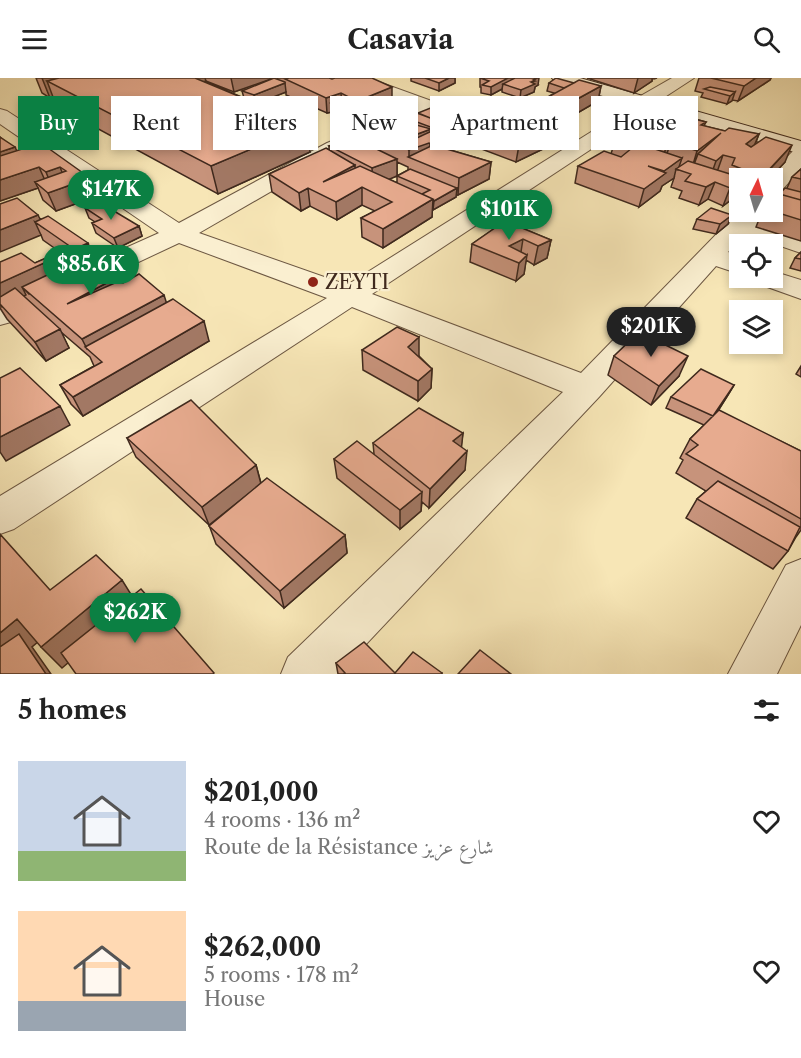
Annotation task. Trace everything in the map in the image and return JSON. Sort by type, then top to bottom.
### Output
[{"type":"street","points":[[352,78],[430,106]]},
{"type":"street","points":[[561,78],[623,96]]},
{"type":"street","points":[[654,96],[686,78]]},
{"type":"street","points":[[0,315],[178,234],[323,142],[430,108]]},
{"type":"street","points":[[0,115],[178,234],[350,296],[587,388]]},
{"type":"street","points":[[698,118],[801,148]]},
{"type":"street","points":[[0,517],[350,296],[559,151],[591,133]]},
{"type":"street","points":[[783,176],[801,156]]},
{"type":"street","points":[[305,674],[587,388],[741,222]]},
{"type":"street","points":[[753,222],[801,245]]},
{"type":"street","points":[[711,255],[729,262]]},
{"type":"street","points":[[783,283],[801,290]]},
{"type":"street","points":[[752,674],[801,579]]},
{"type":"building","points":[[59,78],[195,78],[238,96],[213,96],[213,150],[249,150],[211,166],[180,150],[201,150],[201,96],[111,96],[111,114],[99,108],[99,96],[76,96],[47,81]]},
{"type":"building","points":[[274,78],[285,83],[254,95],[242,91]]},
{"type":"building","points":[[372,78],[392,87],[370,96],[347,96],[341,93],[326,98],[285,79]]},
{"type":"building","points":[[425,78],[449,78],[439,83]]},
{"type":"building","points":[[480,78],[508,78],[491,87],[482,85],[489,81]]},
{"type":"building","points":[[515,78],[537,78],[531,82],[535,84],[521,90],[503,84]]},
{"type":"building","points":[[556,78],[574,83],[564,88],[549,83]]},
{"type":"building","points":[[711,78],[756,78],[744,86]]},
{"type":"building","points":[[579,80],[601,86],[579,98],[579,96],[550,96]]},
{"type":"building","points":[[710,87],[735,92],[730,96],[704,89]]},
{"type":"building","points":[[430,108],[430,118],[418,113]]},
{"type":"building","points":[[418,113],[430,118],[430,127],[418,122]]},
{"type":"building","points":[[698,120],[706,122],[701,125],[725,131],[729,128],[759,134],[746,144],[751,147],[766,137],[792,145],[770,168],[740,168],[732,165],[735,158],[723,155],[716,161],[698,154],[721,133],[697,151],[694,150],[698,150]]},
{"type":"building","points":[[418,125],[430,129],[418,134]]},
{"type":"building","points":[[430,132],[430,144],[418,147],[418,138]]},
{"type":"building","points":[[0,137],[15,147],[0,152]]},
{"type":"building","points":[[430,146],[430,150],[450,150],[491,162],[459,178],[408,157]]},
{"type":"building","points":[[326,148],[355,165],[323,182],[360,166],[433,199],[383,229],[361,218],[392,202],[362,187],[336,202],[308,188],[299,193],[269,174]]},
{"type":"building","points":[[19,150],[51,150],[90,178],[48,193],[35,182],[66,171],[60,167],[46,172],[39,167],[0,180],[0,156]]},
{"type":"building","points":[[337,150],[379,150],[397,159],[372,168]]},
{"type":"building","points":[[630,150],[658,150],[682,158],[664,171],[648,166],[666,173],[644,189],[578,166],[604,151],[621,157]]},
{"type":"building","points":[[688,161],[729,174],[729,188],[715,182],[706,187],[685,181],[691,174],[676,169]]},
{"type":"building","points":[[410,169],[457,188],[434,201],[422,194],[430,190],[397,176]]},
{"type":"building","points":[[801,169],[801,179],[792,177]]},
{"type":"building","points":[[785,188],[801,192],[801,200],[783,195]]},
{"type":"building","points":[[783,195],[801,200],[801,220],[783,214]]},
{"type":"building","points":[[17,198],[38,215],[0,230],[0,204]]},
{"type":"building","points":[[99,202],[139,226],[114,238],[92,223],[102,219],[85,208]]},
{"type":"building","points":[[711,208],[729,214],[729,217],[720,224],[697,219]]},
{"type":"building","points":[[48,216],[88,243],[0,283],[0,262],[21,253],[35,263],[71,247],[35,222]]},
{"type":"building","points":[[505,221],[551,240],[538,246],[523,239],[509,246],[527,255],[519,263],[472,244]]},
{"type":"building","points":[[77,261],[93,274],[117,262],[131,270],[67,304],[117,282],[123,283],[139,274],[164,295],[82,339],[22,287]]},
{"type":"building","points":[[15,288],[60,329],[35,342],[0,304],[0,297]]},
{"type":"building","points":[[173,299],[204,321],[73,397],[60,385],[102,362],[85,347]]},
{"type":"building","points":[[397,327],[419,337],[408,347],[432,369],[418,381],[362,350]]},
{"type":"building","points":[[639,332],[688,356],[659,386],[614,356]]},
{"type":"building","points":[[20,368],[60,406],[0,437],[0,378]]},
{"type":"building","points":[[701,369],[734,385],[713,416],[671,397]]},
{"type":"building","points":[[191,400],[256,465],[202,507],[127,438]]},
{"type":"building","points":[[419,408],[463,433],[453,441],[467,451],[430,489],[373,443]]},
{"type":"building","points":[[719,410],[801,451],[801,519],[686,454],[698,445],[690,439]]},
{"type":"building","points":[[357,441],[422,492],[400,510],[334,459]]},
{"type":"building","points":[[267,478],[345,535],[280,591],[209,526]]},
{"type":"building","points":[[718,481],[800,527],[788,551],[697,499]]},
{"type":"building","points":[[0,534],[50,590],[96,555],[122,580],[41,647],[17,619],[0,633]]},
{"type":"building","points":[[141,589],[213,674],[76,674],[61,653]]},
{"type":"building","points":[[19,634],[46,674],[0,674],[0,647]]},
{"type":"building","points":[[364,642],[395,673],[413,652],[442,673],[344,674],[336,663]]},
{"type":"building","points":[[480,650],[511,674],[458,674]]},
{"type":"place","name":"ZEYTI","points":[[313,282]]}]
